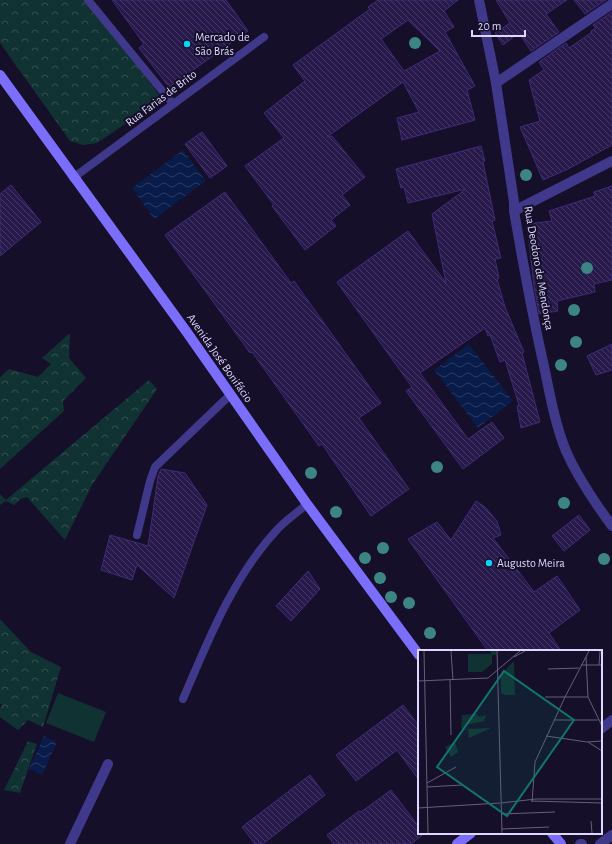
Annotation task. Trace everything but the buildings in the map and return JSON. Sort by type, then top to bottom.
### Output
[{"type":"main road","name":"Avenida José Bonifácio","points":[[0,75],[73,178],[186,331],[307,504],[418,654]]},
{"type":"main road","points":[[457,844],[470,834]]},
{"type":"main road","points":[[553,834],[561,844]]},
{"type":"street","name":"Rua Deodoro de Mendonça","points":[[479,0],[496,83],[514,202],[514,211],[530,306],[554,412],[562,438],[577,472],[612,526]]},
{"type":"street","points":[[496,83],[612,4]]},
{"type":"street","points":[[514,211],[612,161]]},
{"type":"street","points":[[602,728],[612,720]]},
{"type":"street","points":[[70,844],[108,764]]},
{"type":"street","points":[[600,844],[612,834]]},
{"type":"lane","points":[[88,0],[174,104]]},
{"type":"lane","name":"Rua Farias de Brito","points":[[73,178],[264,36]]},
{"type":"lane","points":[[138,535],[150,481],[156,468],[230,395]]},
{"type":"lane","points":[[182,699],[221,612],[250,563],[275,531],[307,504]]},
{"type":"green space","points":[[0,0],[89,0],[162,99],[97,143],[83,145],[70,141],[0,43]]},
{"type":"green space","points":[[70,333],[69,358],[86,378],[63,401],[64,411],[0,469],[0,377],[9,369],[38,377],[51,364],[42,358]]},
{"type":"green space","points":[[149,380],[157,389],[92,485],[65,540],[27,497],[21,499],[14,505],[6,501],[0,505],[0,494],[6,500]]},
{"type":"green space","points":[[0,619],[31,652],[61,667],[43,727],[28,720],[18,730],[0,717],[0,708],[2,705],[0,703]]},
{"type":"green space","points":[[58,693],[106,712],[94,742],[46,723]]},
{"type":"green space","points":[[28,741],[37,744],[20,793],[4,790]]},
{"type":"water","points":[[183,150],[206,181],[154,219],[132,188]]},
{"type":"water","points":[[469,344],[513,401],[478,428],[434,370]]},
{"type":"water","points":[[44,736],[57,742],[42,775],[29,769]]},
{"type":"place","name":"Mercado de São Brás","points":[[187,44]]},
{"type":"place","name":"Augusto Meira","points":[[489,563]]}]
